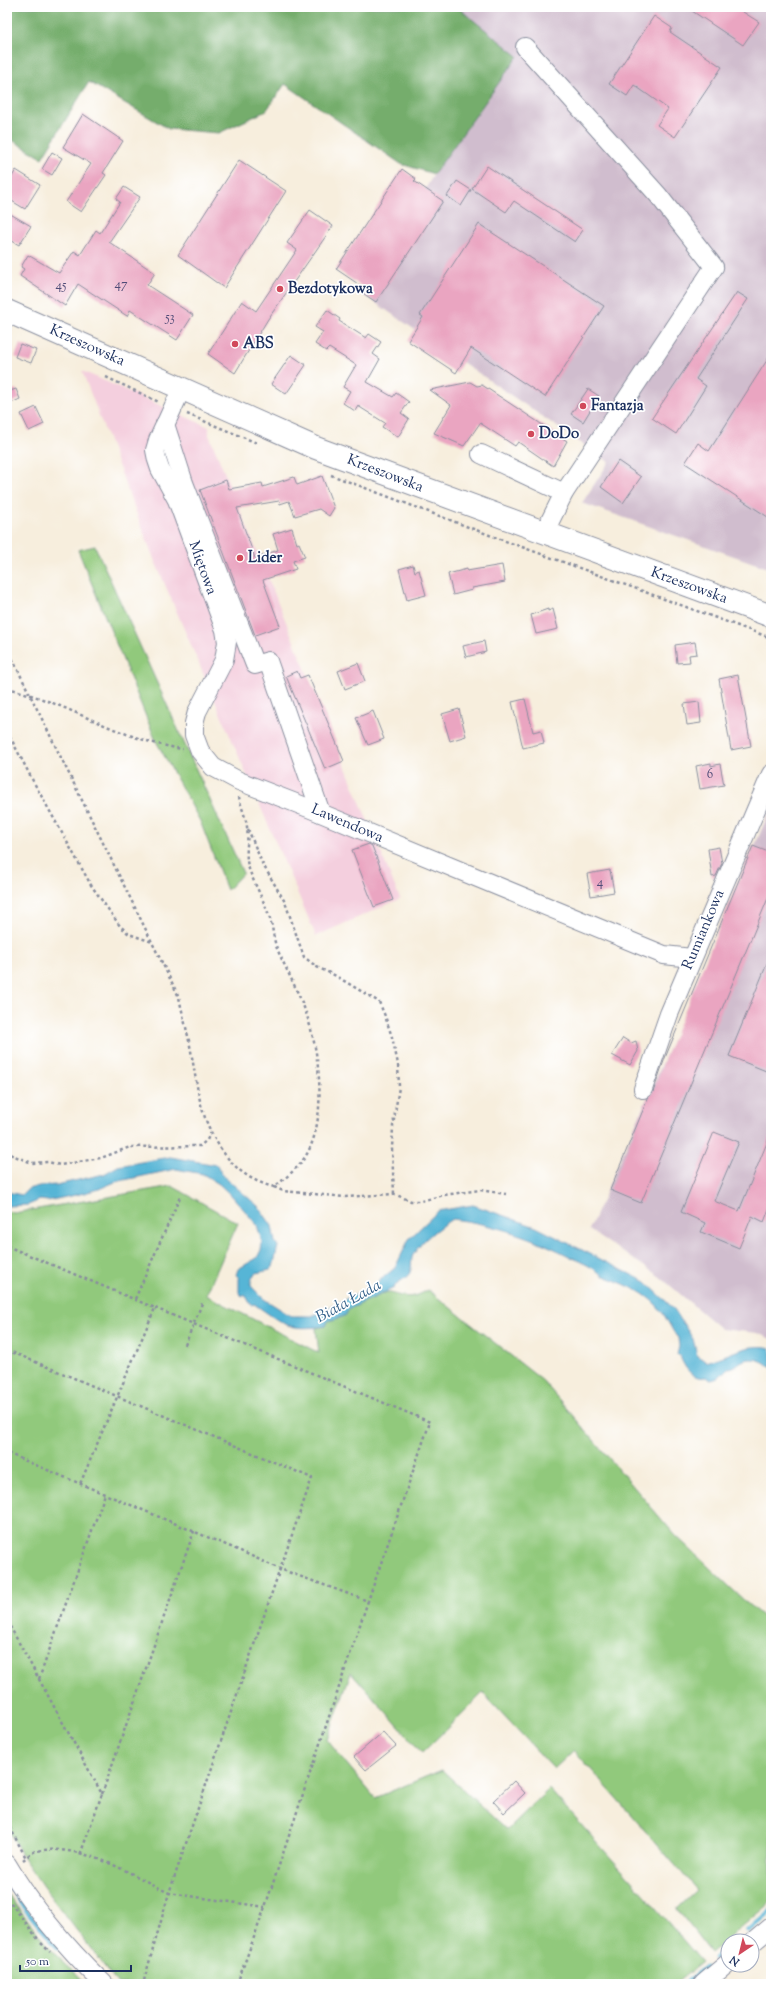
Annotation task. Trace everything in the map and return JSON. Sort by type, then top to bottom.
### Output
[{"type":"main road","name":"Krzeszowska","points":[[7,311],[316,448],[771,616]]},
{"type":"street","points":[[525,47],[658,195],[714,267],[564,492],[544,533]]},
{"type":"street","name":"Miętowa","points":[[182,388],[165,424],[155,450],[160,469],[177,500],[189,530],[225,630],[227,642],[224,660],[195,717],[194,735],[200,751]]},
{"type":"street","points":[[165,424],[184,483],[256,665],[268,661],[321,813]]},
{"type":"street","points":[[481,454],[564,492]]},
{"type":"street","name":"Lawendowa","points":[[200,751],[213,767],[239,781],[321,813],[664,956],[692,958]]},
{"type":"street","name":"Rumiankowa","points":[[644,1089],[669,1014],[771,774]]},
{"type":"street","points":[[9,1867],[60,1936],[87,1968],[104,1984]]},
{"type":"street","points":[[760,1936],[771,1927]]},
{"type":"street","points":[[703,1984],[720,1970]]},
{"type":"path","points":[[7,648],[179,997],[192,1056],[198,1098],[204,1117],[223,1152],[246,1176],[283,1192],[345,1197],[394,1194],[411,1201],[421,1201],[480,1190],[506,1194]]},
{"type":"path","points":[[7,688],[30,694],[145,742],[162,746],[200,751]]},
{"type":"path","points":[[7,731],[91,885],[120,926],[129,934],[152,942]]},
{"type":"path","points":[[239,781],[238,794],[247,827],[262,863],[285,902],[304,957],[317,967],[336,976],[379,1002],[385,1016],[392,1037],[398,1064],[399,1087],[393,1126],[392,1149],[394,1194]]},
{"type":"path","points":[[247,827],[248,867],[270,920],[276,944],[305,1012],[313,1036],[319,1078],[315,1133],[309,1150],[302,1161],[274,1187]]},
{"type":"path","points":[[7,1153],[32,1163],[48,1162],[60,1165],[101,1158],[130,1147],[200,1146],[207,1140],[211,1132]]},
{"type":"path","points":[[135,1299],[180,1197]]},
{"type":"path","points":[[7,1246],[430,1422],[265,1907],[237,1984]]},
{"type":"path","points":[[185,1345],[203,1301]]},
{"type":"path","points":[[80,1484],[155,1308]]},
{"type":"path","points":[[7,1350],[312,1478],[169,1893],[143,1984]]},
{"type":"path","points":[[7,1453],[194,1531],[280,1569],[368,1601]]},
{"type":"path","points":[[39,1679],[105,1494]]},
{"type":"path","points":[[80,1855],[194,1531]]},
{"type":"path","points":[[7,1621],[102,1794]]},
{"type":"path","points":[[7,1822],[26,1858]]},
{"type":"path","points":[[9,1867],[26,1858],[34,1851],[67,1851],[106,1862],[169,1893],[265,1907]]},
{"type":"shaded area","points":[[457,7],[771,7],[771,569],[582,503],[609,462],[364,295],[434,174],[517,57]]},
{"type":"shaded area","points":[[82,371],[209,427],[209,435],[400,899],[316,936],[154,559]]},
{"type":"shaded area","points":[[771,807],[771,1339],[757,1333],[721,1329],[659,1276],[589,1230],[681,1021]]},
{"type":"green space","points":[[7,7],[457,7],[518,56],[434,174],[401,164],[285,84],[266,111],[219,133],[169,129],[89,82],[42,158],[7,137]]},
{"type":"green space","points":[[95,546],[243,873],[227,890],[200,821],[156,741],[78,550]]},
{"type":"green space","points":[[172,1186],[238,1223],[206,1295],[319,1353],[316,1328],[326,1326],[328,1321],[345,1316],[349,1309],[387,1292],[408,1297],[428,1290],[543,1381],[675,1535],[749,1605],[771,1623],[771,1720],[769,1722],[771,1723],[771,1902],[735,1933],[720,1933],[720,1945],[711,1953],[677,1909],[697,1890],[574,1750],[554,1769],[483,1693],[422,1753],[351,1672],[327,1740],[375,1798],[442,1770],[507,1830],[549,1789],[702,1962],[675,1984],[118,1984],[44,1888],[24,1859],[7,1827],[7,1211],[14,1213]]},
{"type":"green space","points":[[7,1894],[55,1954],[86,1984],[7,1984]]},
{"type":"water","name":"Biała Łada","points":[[170,1157],[217,1165],[222,1175],[259,1207],[272,1226],[275,1242],[278,1246],[273,1267],[270,1270],[259,1272],[254,1275],[251,1281],[251,1286],[264,1299],[291,1316],[312,1316],[374,1285],[395,1268],[409,1239],[438,1211],[473,1205],[536,1227],[646,1282],[674,1309],[693,1339],[697,1355],[706,1362],[738,1350],[762,1347],[771,1348],[771,1368],[766,1363],[759,1360],[748,1359],[728,1368],[718,1378],[711,1380],[706,1377],[697,1377],[693,1375],[686,1368],[680,1356],[677,1355],[679,1346],[678,1338],[664,1315],[650,1299],[635,1289],[602,1275],[588,1265],[544,1244],[483,1224],[452,1219],[436,1230],[421,1244],[413,1255],[409,1274],[394,1288],[349,1309],[345,1316],[328,1321],[326,1326],[303,1328],[294,1327],[280,1322],[254,1304],[251,1305],[245,1294],[242,1296],[239,1293],[239,1278],[236,1275],[238,1269],[257,1258],[261,1250],[262,1242],[257,1225],[233,1197],[219,1184],[203,1174],[176,1169],[115,1182],[99,1189],[80,1194],[47,1201],[40,1200],[28,1205],[7,1206],[7,1192],[22,1195],[28,1189],[39,1186],[57,1185],[104,1174],[118,1166]]},
{"type":"building","points":[[686,7],[735,7],[759,22],[743,45]]},
{"type":"building","points":[[654,16],[672,28],[670,32],[722,67],[675,137],[657,125],[668,109],[634,85],[627,96],[609,84]]},
{"type":"building","points":[[83,114],[123,141],[103,173],[106,175],[81,212],[66,202],[91,164],[63,147]]},
{"type":"building","points":[[52,152],[62,158],[52,175],[42,169]]},
{"type":"building","points":[[239,160],[286,191],[224,288],[178,255]]},
{"type":"building","points":[[487,166],[583,230],[575,242],[514,201],[506,212],[472,189]]},
{"type":"building","points":[[402,169],[416,179],[414,181],[443,201],[376,302],[364,294],[367,290],[336,269]]},
{"type":"building","points":[[16,170],[40,185],[25,209],[7,198],[7,185]]},
{"type":"building","points":[[457,181],[471,190],[461,206],[447,196]]},
{"type":"building","points":[[124,187],[140,197],[109,242],[155,273],[147,285],[193,315],[177,340],[130,310],[127,316],[78,284],[65,306],[20,276],[24,269],[21,267],[28,255],[59,273],[74,251],[80,255],[96,230],[100,233],[120,202],[116,199]]},
{"type":"building","points":[[310,210],[333,226],[268,319],[235,373],[208,354],[242,301],[256,311],[297,250],[287,243]]},
{"type":"building","points":[[7,212],[31,226],[19,245],[7,238]]},
{"type":"building","points":[[479,224],[604,306],[545,397],[471,348],[456,373],[408,341],[423,317],[420,315]]},
{"type":"building","points":[[737,292],[748,299],[696,379],[706,386],[676,434],[652,418]]},
{"type":"building","points":[[327,310],[340,319],[339,321],[366,338],[369,334],[381,342],[373,354],[380,359],[367,382],[393,397],[396,393],[409,402],[401,413],[409,419],[398,437],[382,427],[385,423],[358,406],[355,411],[343,403],[350,391],[343,387],[356,365],[329,348],[326,351],[315,344],[323,332],[315,327]]},
{"type":"building","points":[[20,344],[36,350],[31,363],[15,357]]},
{"type":"building","points":[[771,354],[771,519],[685,463],[698,443],[709,451]]},
{"type":"building","points":[[291,355],[306,365],[286,394],[271,384]]},
{"type":"building","points":[[470,382],[477,386],[482,385],[567,441],[553,466],[518,442],[515,446],[480,423],[464,446],[434,433],[451,405],[430,390]]},
{"type":"building","points":[[16,389],[20,399],[7,405],[7,392]]},
{"type":"building","name":"Fantazja","points":[[588,389],[599,396],[583,422],[571,414]]},
{"type":"building","points":[[36,407],[44,424],[29,431],[21,414]]},
{"type":"building","points":[[618,461],[641,477],[623,503],[601,487]]},
{"type":"building","points":[[322,476],[334,508],[329,516],[319,509],[295,516],[289,501],[280,504],[279,501],[237,508],[255,558],[278,550],[273,534],[292,528],[297,544],[299,543],[305,557],[293,561],[296,569],[263,580],[280,626],[255,635],[200,490],[226,480],[229,489],[262,483],[263,487],[294,477],[297,485]]},
{"type":"building","points":[[413,565],[415,572],[419,570],[426,595],[407,600],[399,569]]},
{"type":"building","points":[[502,565],[505,582],[472,588],[472,590],[453,595],[448,574],[467,569],[467,571]]},
{"type":"building","points":[[548,609],[548,611],[553,609],[558,629],[536,634],[531,615]]},
{"type":"building","points":[[484,641],[486,652],[466,657],[463,646]]},
{"type":"building","points":[[695,642],[697,654],[689,655],[690,662],[677,663],[675,645]]},
{"type":"building","points":[[358,663],[365,681],[345,689],[338,671]]},
{"type":"building","points":[[297,671],[300,678],[308,675],[344,761],[325,769],[286,676]]},
{"type":"building","points":[[738,675],[751,746],[731,750],[719,679]]},
{"type":"building","points":[[525,699],[533,732],[541,730],[544,743],[523,748],[512,702]]},
{"type":"building","points":[[699,702],[701,723],[687,725],[684,704]]},
{"type":"building","points":[[459,709],[466,736],[450,741],[442,714]]},
{"type":"building","points":[[373,711],[384,739],[368,745],[356,718]]},
{"type":"building","points":[[711,763],[711,766],[720,764],[724,785],[700,789],[696,766]]},
{"type":"building","points":[[369,844],[372,846],[393,900],[374,907],[352,850]]},
{"type":"building","points":[[753,846],[771,853],[771,891],[641,1203],[610,1190],[648,1098],[653,1092],[665,1058]]},
{"type":"building","points":[[719,847],[722,863],[716,876],[712,877],[708,849]]},
{"type":"building","points":[[610,870],[614,892],[591,896],[587,874]]},
{"type":"building","points":[[771,954],[771,1073],[729,1056]]},
{"type":"building","points":[[623,1038],[631,1043],[636,1041],[638,1051],[630,1065],[612,1055]]},
{"type":"building","points":[[714,1132],[739,1142],[714,1201],[739,1211],[771,1133],[771,1204],[764,1222],[752,1216],[739,1248],[701,1232],[705,1223],[681,1212]]},
{"type":"building","points":[[383,1732],[396,1746],[366,1770],[354,1757]]},
{"type":"building","points":[[514,1781],[525,1793],[504,1813],[493,1801]]},
{"type":"waterway","points":[[8,1882],[22,1905],[58,1948]]},
{"type":"waterway","points":[[747,1931],[771,1910]]},
{"type":"waterway","points":[[715,1958],[720,1954]]},
{"type":"waterway","points":[[688,1981],[705,1967]]},
{"type":"place","name":"Bezdotykowa","points":[[280,289]]},
{"type":"place","name":"ABS","points":[[235,344]]},
{"type":"place","name":"Fantazja","points":[[583,406]]},
{"type":"place","name":"DoDo","points":[[531,434]]},
{"type":"place","name":"Lider","points":[[240,558]]}]
